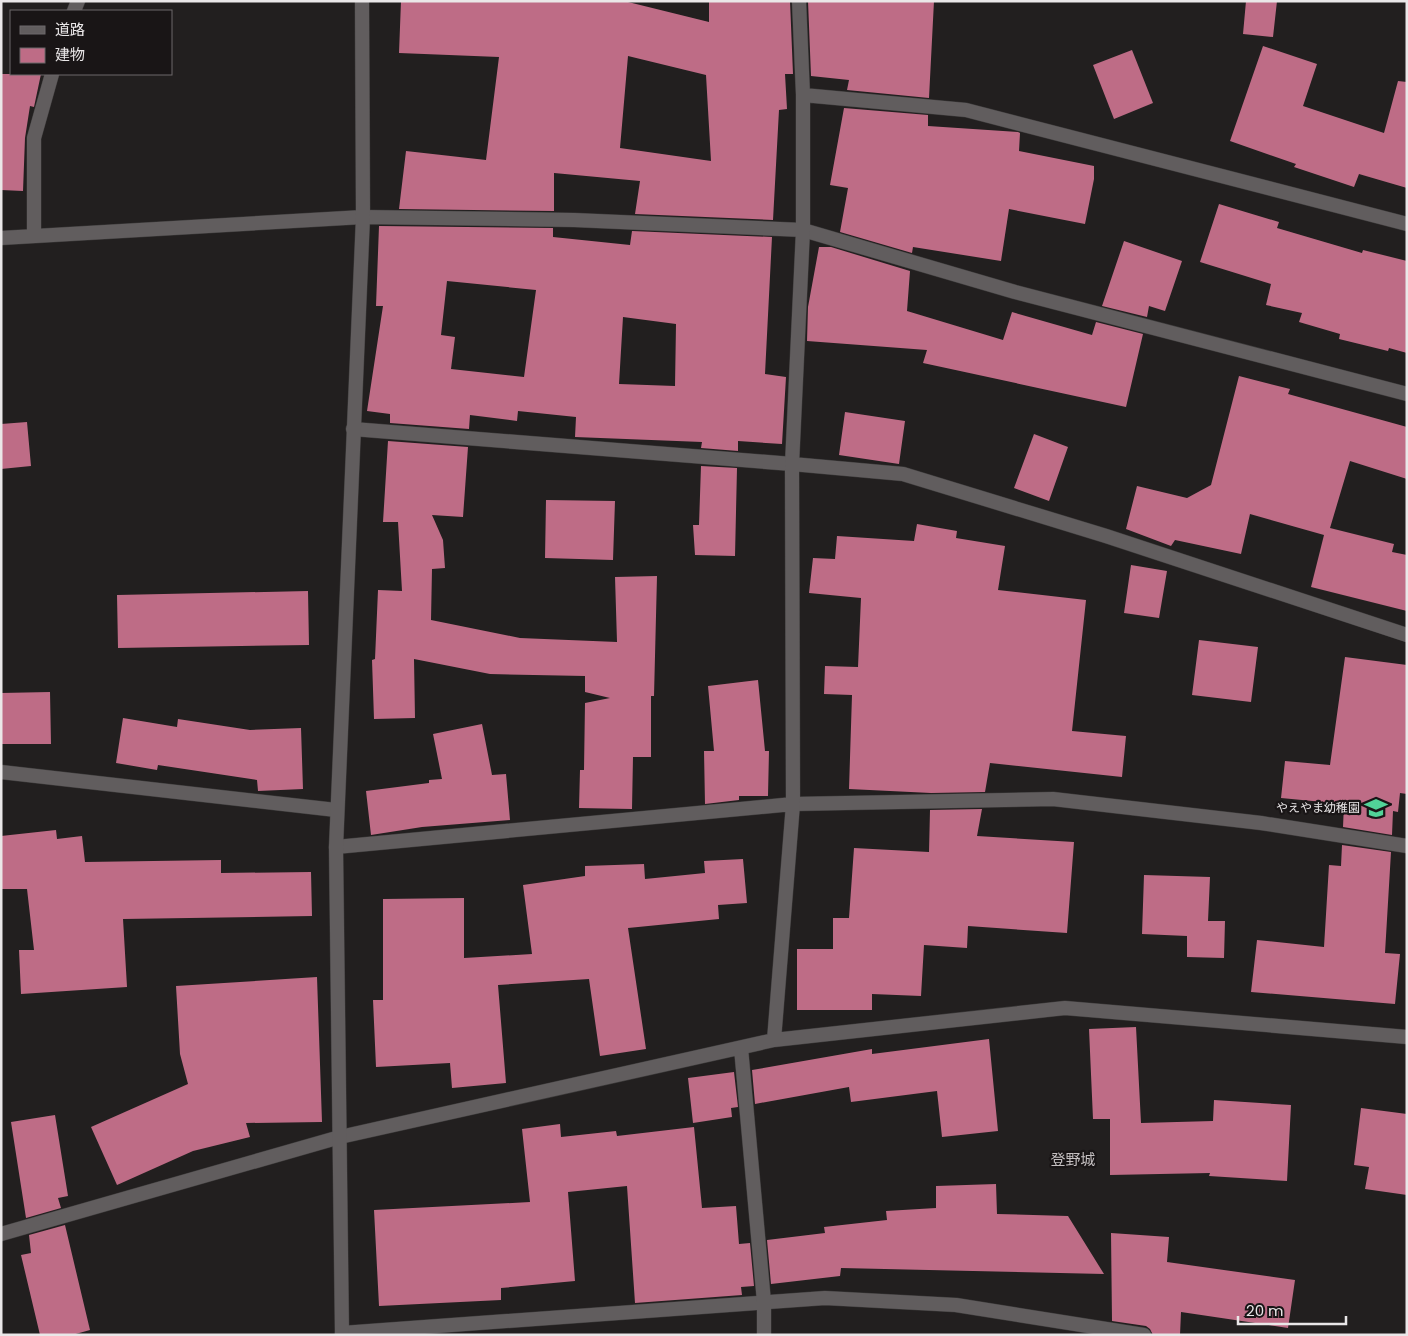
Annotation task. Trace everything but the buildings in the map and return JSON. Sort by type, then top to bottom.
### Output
[{"type":"street","points":[[362,1],[363,217],[336,810],[342,1334],[825,1298],[956,1305],[1144,1335]]},
{"type":"street","points":[[774,1040],[793,804],[792,464],[803,230],[803,96],[799,1]]},
{"type":"street","points":[[34,235],[34,138],[52,75]]},
{"type":"street","points":[[803,96],[966,110],[1407,224]]},
{"type":"street","points":[[1,238],[363,217],[574,220],[803,230],[1015,292],[1407,394]]},
{"type":"street","points":[[353,429],[902,474],[1106,536],[1407,635]]},
{"type":"street","points":[[1,772],[336,810]]},
{"type":"street","points":[[336,847],[793,804],[1052,799],[1261,823],[1407,846]]},
{"type":"street","points":[[1,1234],[340,1137],[774,1040],[1065,1008],[1407,1037]]},
{"type":"street","points":[[742,1048],[764,1302],[764,1335]]},
{"type":"place","name":"やえやま幼稚園","points":[[1376,808]]},
{"type":"district","name":"登野城","points":[[1073,1160]]}]
